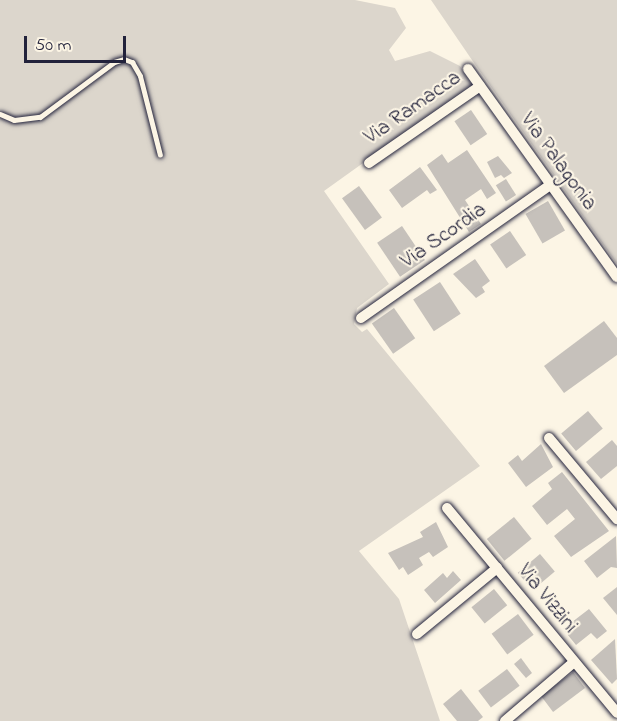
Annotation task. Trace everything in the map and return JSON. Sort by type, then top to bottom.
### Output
[{"type":"street","name":"Via Palagonia","points":[[468,69],[617,277]]},
{"type":"street","name":"Via Ramacca","points":[[369,163],[480,86]]},
{"type":"street","name":"Via Scordia","points":[[361,318],[550,185]]},
{"type":"street","points":[[549,438],[617,519]]},
{"type":"street","name":"Via Vizzini","points":[[447,508],[617,713]]},
{"type":"street","points":[[417,634],[496,568]]},
{"type":"street","points":[[505,721],[574,662]]},
{"type":"lane","points":[[0,114],[14,120],[40,117],[114,62],[124,59],[132,62],[140,76],[160,155]]},
{"type":"shaded area","points":[[0,0],[355,0],[395,8],[406,28],[389,50],[395,61],[430,51],[460,66],[472,85],[324,191],[389,284],[357,308],[354,324],[362,332],[367,329],[480,466],[359,551],[399,599],[440,721],[0,721]]},
{"type":"shaded area","points":[[431,0],[617,0],[617,264],[472,60]]},
{"type":"building","points":[[471,110],[487,134],[471,145],[454,121]]},
{"type":"building","points":[[467,150],[496,193],[487,199],[481,189],[465,200],[481,224],[469,232],[427,165],[442,154],[448,163]]},
{"type":"building","points":[[498,156],[512,173],[504,178],[501,175],[495,178],[487,162]]},
{"type":"building","points":[[420,167],[437,190],[430,194],[427,190],[402,208],[389,190]]},
{"type":"building","points":[[506,179],[516,195],[506,201],[496,185]]},
{"type":"building","points":[[359,186],[382,218],[365,230],[342,198]]},
{"type":"building","points":[[548,201],[565,230],[542,243],[525,214]]},
{"type":"building","points":[[402,226],[425,260],[400,277],[377,243]]},
{"type":"building","points":[[510,231],[526,255],[506,268],[490,244]]},
{"type":"building","points":[[475,259],[490,281],[482,287],[485,292],[476,298],[453,274]]},
{"type":"building","points":[[440,282],[461,314],[434,331],[413,299]]},
{"type":"building","points":[[394,308],[415,338],[393,354],[372,323]]},
{"type":"building","points":[[604,321],[617,338],[617,355],[564,393],[544,366]]},
{"type":"building","points":[[588,411],[603,429],[576,451],[561,433]]},
{"type":"building","points":[[612,440],[617,446],[617,466],[601,479],[586,462]]},
{"type":"building","points":[[541,444],[553,467],[526,487],[508,463],[518,455],[522,461]]},
{"type":"building","points":[[562,472],[609,531],[571,557],[554,536],[575,519],[567,509],[547,525],[532,506],[552,489],[548,483]]},
{"type":"building","points":[[514,517],[532,539],[504,561],[487,539]]},
{"type":"building","points":[[436,522],[448,547],[433,557],[429,552],[419,558],[423,565],[408,575],[403,567],[399,570],[388,553],[423,537],[420,532]]},
{"type":"building","points":[[616,536],[617,568],[611,567],[597,578],[584,561]]},
{"type":"building","points":[[540,554],[555,572],[533,590],[518,573]]},
{"type":"building","points":[[453,571],[461,580],[435,603],[424,590],[443,573],[447,578]]},
{"type":"building","points":[[617,587],[617,615],[603,598]]},
{"type":"building","points":[[494,589],[507,605],[485,624],[471,607]]},
{"type":"building","points":[[589,609],[607,631],[597,639],[591,633],[576,645],[563,629]]},
{"type":"building","points":[[518,614],[534,635],[507,655],[492,634]]},
{"type":"building","points":[[615,639],[617,679],[612,684],[591,660]]},
{"type":"building","points":[[521,658],[532,673],[526,678],[514,664]]},
{"type":"building","points":[[507,669],[520,686],[491,707],[478,691]]},
{"type":"building","points":[[573,672],[585,688],[553,712],[541,696]]},
{"type":"building","points":[[461,689],[483,717],[478,721],[457,721],[443,704]]}]
